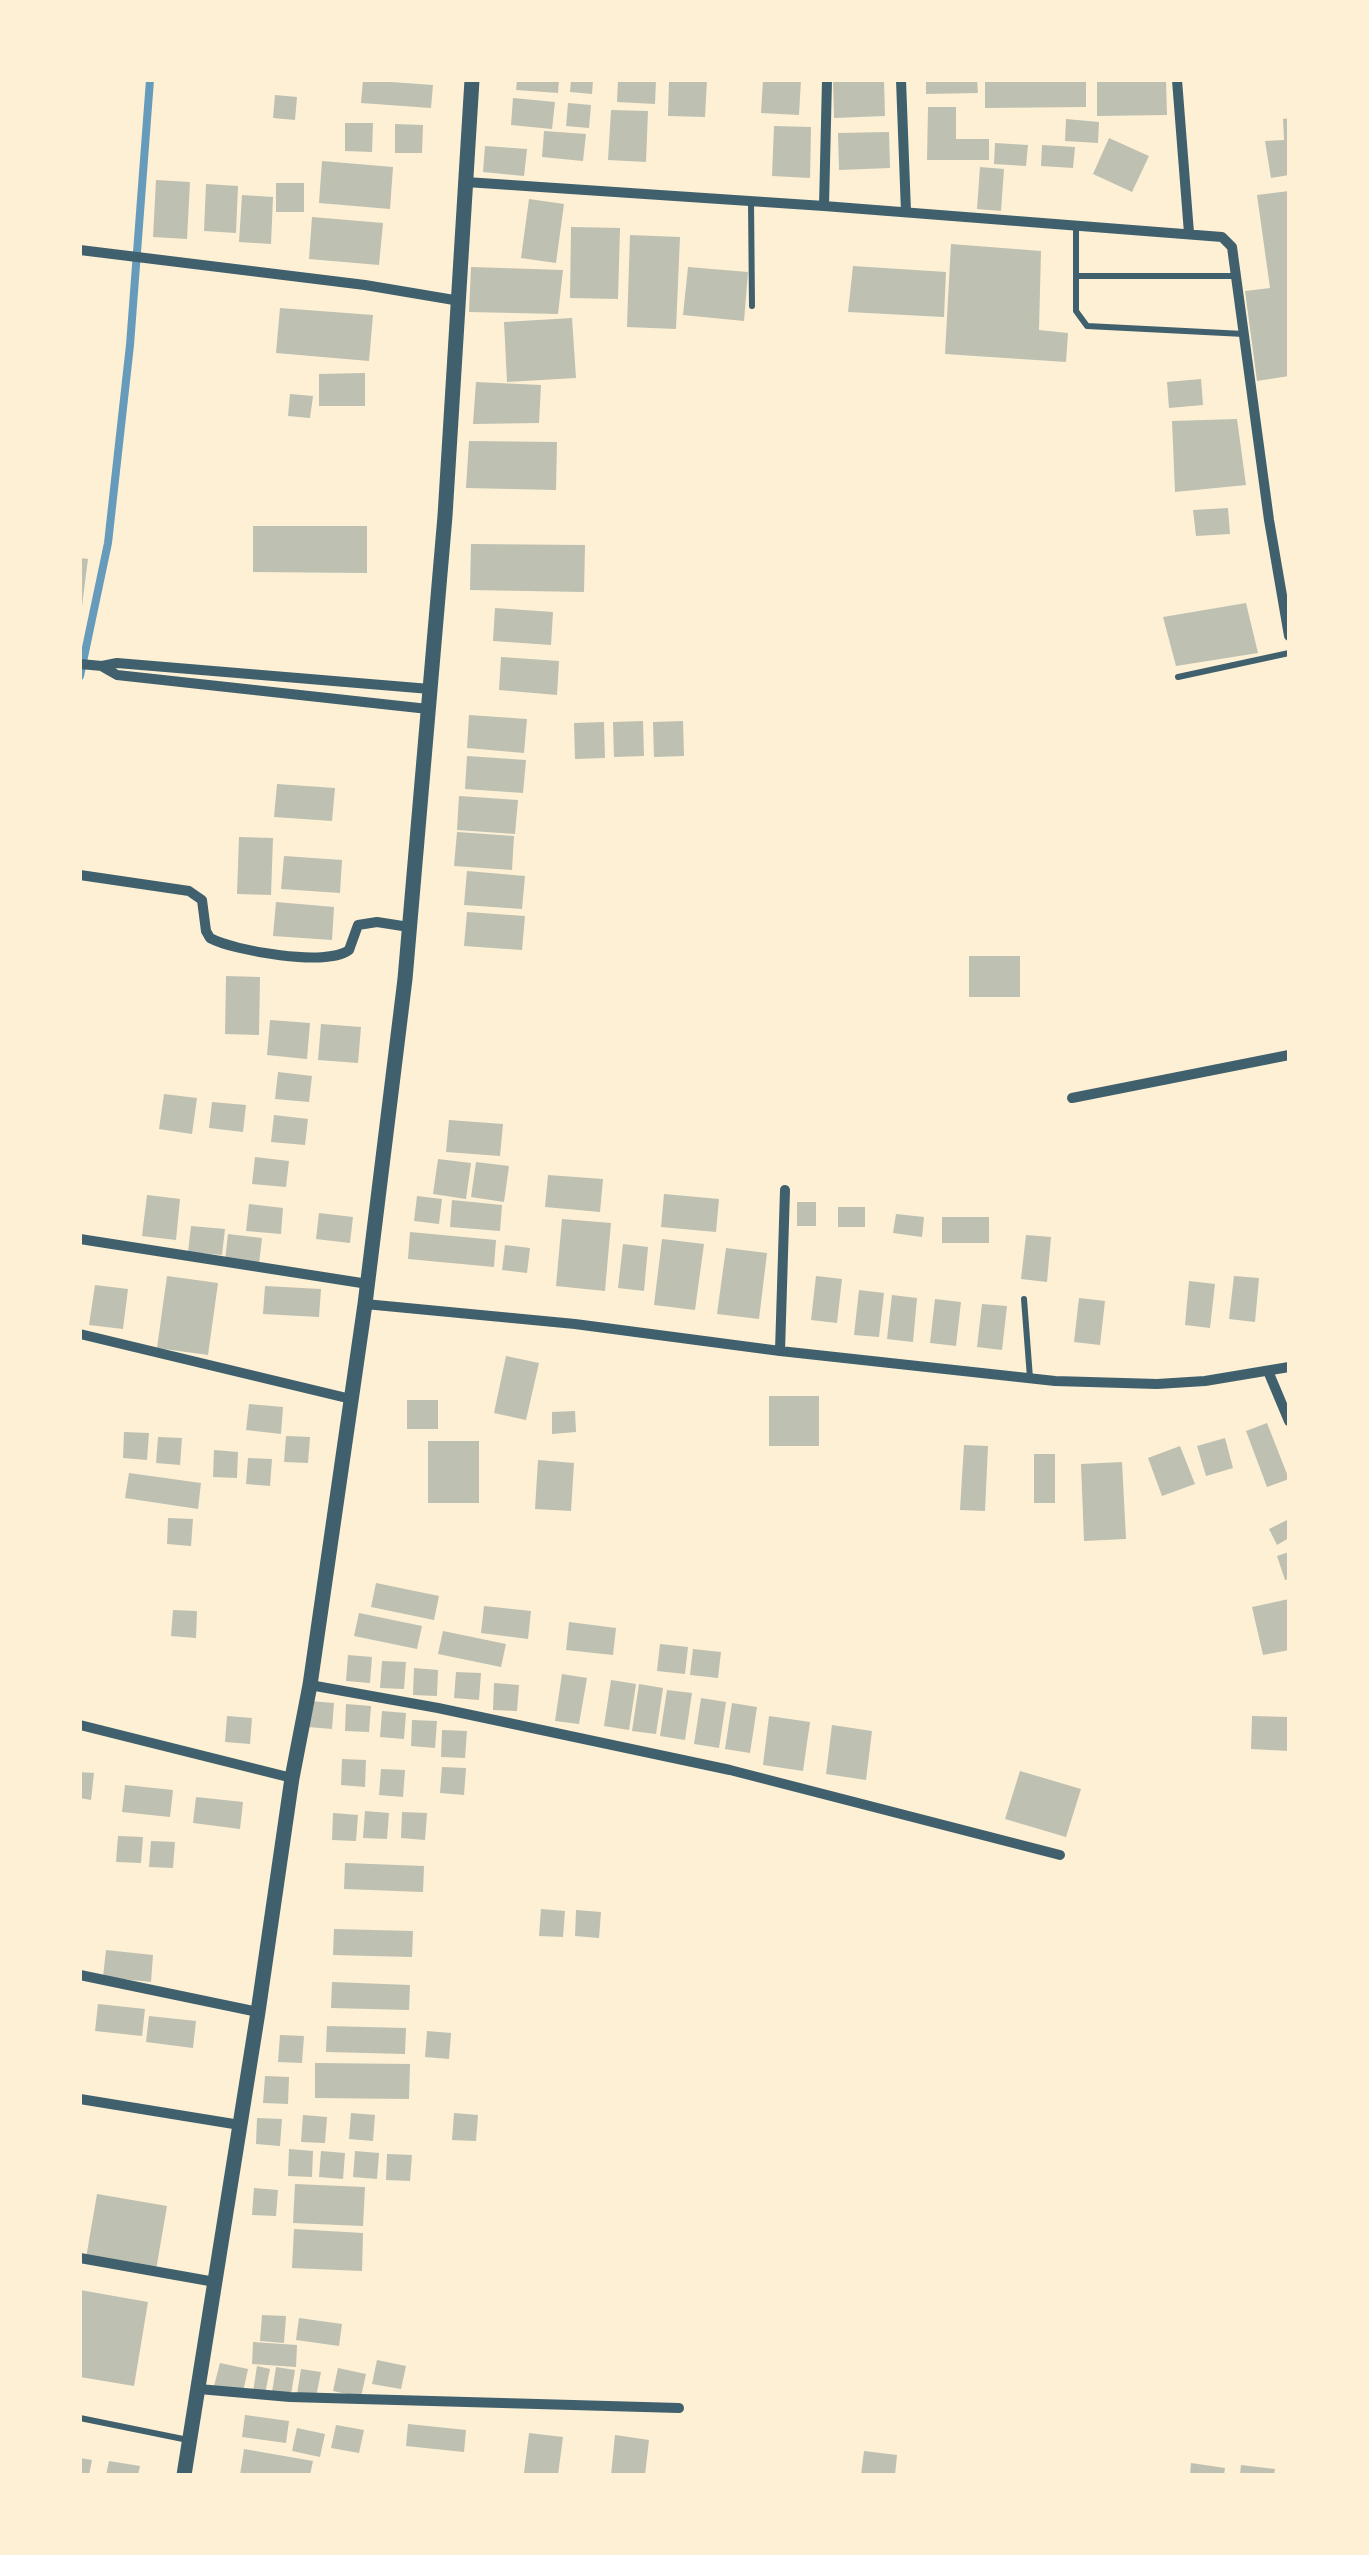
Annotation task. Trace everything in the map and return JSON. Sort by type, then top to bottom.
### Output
[{"type":"street","points":[[184,2475],[292,1778],[310,1685],[368,1284],[409,927],[430,689],[460,300],[472,80]]},
{"type":"street","points":[[824,206],[827,80]]},
{"type":"street","points":[[901,80],[906,212]]},
{"type":"street","points":[[1178,80],[1189,233]]},
{"type":"street","points":[[466,182],[1189,233],[1227,241],[1232,248],[1289,636]]},
{"type":"street","points":[[80,250],[460,300]]},
{"type":"street","points":[[83,664],[117,663],[430,689]]},
{"type":"street","points":[[102,666],[117,675],[428,709]]},
{"type":"street","points":[[230,686],[232,672]]},
{"type":"street","points":[[80,876],[189,891],[202,900],[210,938],[252,950],[333,957],[349,950],[358,925],[376,922],[409,927]]},
{"type":"street","points":[[1072,1098],[1289,1055]]},
{"type":"street","points":[[780,1351],[785,1190]]},
{"type":"street","points":[[80,1239],[368,1284]]},
{"type":"street","points":[[365,1304],[575,1324],[1030,1379],[1157,1384],[1205,1381],[1289,1367]]},
{"type":"street","points":[[80,1334],[351,1399]]},
{"type":"street","points":[[1268,1371],[1289,1421]]},
{"type":"street","points":[[310,1685],[730,1770],[1060,1855]]},
{"type":"street","points":[[80,1725],[292,1778]]},
{"type":"street","points":[[80,1974],[258,2012]]},
{"type":"street","points":[[80,2099],[240,2125]]},
{"type":"street","points":[[80,2258],[215,2282]]},
{"type":"street","points":[[198,2390],[679,2408]]},
{"type":"lane","points":[[751,201],[752,306]]},
{"type":"lane","points":[[1076,225],[1076,312],[1088,326],[1244,334]]},
{"type":"lane","points":[[1076,276],[1236,276]]},
{"type":"lane","points":[[1178,676],[1289,653]]},
{"type":"lane","points":[[1024,1300],[1030,1379]]},
{"type":"lane","points":[[80,2418],[189,2440]]},
{"type":"building","points":[[363,80],[433,85],[431,108],[361,103]]},
{"type":"building","points":[[517,80],[559,80],[558,93],[516,90]]},
{"type":"building","points":[[571,80],[593,80],[592,94],[570,92]]},
{"type":"building","points":[[618,80],[656,80],[655,104],[617,102]]},
{"type":"building","points":[[669,80],[707,80],[705,117],[668,116]]},
{"type":"building","points":[[763,80],[801,80],[799,115],[761,113]]},
{"type":"building","points":[[833,80],[884,80],[885,116],[834,118]]},
{"type":"building","points":[[926,80],[977,80],[978,93],[926,94]]},
{"type":"building","points":[[985,80],[1086,80],[1086,107],[985,108]]},
{"type":"building","points":[[1097,80],[1166,80],[1167,115],[1097,116]]},
{"type":"building","points":[[275,95],[297,97],[295,120],[273,118]]},
{"type":"building","points":[[513,98],[555,102],[552,129],[511,125]]},
{"type":"building","points":[[568,103],[591,105],[589,128],[566,126]]},
{"type":"building","points":[[928,107],[956,107],[956,139],[989,139],[989,160],[927,160]]},
{"type":"building","points":[[611,110],[648,111],[646,162],[608,160]]},
{"type":"building","points":[[1289,118],[1289,175],[1271,178],[1265,141],[1284,140],[1283,119]]},
{"type":"building","points":[[1066,119],[1099,122],[1098,143],[1065,141]]},
{"type":"building","points":[[345,123],[373,123],[372,152],[345,151]]},
{"type":"building","points":[[395,124],[423,125],[422,153],[395,153]]},
{"type":"building","points":[[774,126],[811,127],[810,178],[772,176]]},
{"type":"building","points":[[544,131],[586,134],[583,161],[542,157]]},
{"type":"building","points":[[889,132],[890,168],[839,170],[838,133]]},
{"type":"building","points":[[1109,138],[1149,156],[1132,192],[1093,174]]},
{"type":"building","points":[[995,143],[1028,145],[1026,166],[994,164]]},
{"type":"building","points":[[1042,145],[1075,147],[1073,168],[1041,166]]},
{"type":"building","points":[[485,146],[527,149],[524,176],[483,172]]},
{"type":"building","points":[[322,161],[393,167],[390,209],[319,203]]},
{"type":"building","points":[[980,167],[1004,169],[1001,211],[977,209]]},
{"type":"building","points":[[156,180],[190,182],[187,239],[153,237]]},
{"type":"building","points":[[276,183],[304,183],[304,212],[276,212]]},
{"type":"building","points":[[206,184],[238,186],[236,233],[204,231]]},
{"type":"building","points":[[1289,191],[1289,376],[1257,381],[1245,291],[1270,288],[1257,195]]},
{"type":"building","points":[[242,195],[273,197],[271,244],[239,242]]},
{"type":"building","points":[[529,199],[564,204],[556,263],[521,258]]},
{"type":"building","points":[[312,217],[383,223],[379,265],[309,259]]},
{"type":"building","points":[[571,227],[620,228],[618,299],[570,298]]},
{"type":"building","points":[[630,235],[680,237],[676,329],[627,327]]},
{"type":"building","points":[[951,244],[1041,251],[1039,330],[1068,333],[1066,362],[945,354]]},
{"type":"building","points":[[853,266],[946,272],[944,317],[848,312]]},
{"type":"building","points":[[471,267],[563,270],[558,314],[469,312]]},
{"type":"building","points":[[688,267],[748,272],[744,321],[683,315]]},
{"type":"building","points":[[280,308],[373,315],[369,361],[276,353]]},
{"type":"building","points":[[572,318],[576,378],[507,382],[504,322]]},
{"type":"building","points":[[365,373],[365,406],[319,406],[319,374]]},
{"type":"building","points":[[1201,379],[1203,405],[1169,408],[1167,382]]},
{"type":"building","points":[[476,382],[541,385],[539,423],[473,424]]},
{"type":"building","points":[[290,394],[313,396],[310,418],[288,416]]},
{"type":"building","points":[[1237,419],[1246,485],[1175,492],[1172,421]]},
{"type":"building","points":[[469,441],[557,442],[556,490],[466,488]]},
{"type":"building","points":[[1228,508],[1230,534],[1196,536],[1193,510]]},
{"type":"building","points":[[253,526],[367,526],[367,573],[253,572]]},
{"type":"building","points":[[471,544],[585,545],[584,592],[470,590]]},
{"type":"building","points":[[80,558],[88,559],[82,606],[80,606]]},
{"type":"building","points":[[1246,603],[1258,653],[1176,666],[1163,617]]},
{"type":"building","points":[[495,608],[553,612],[551,645],[493,641]]},
{"type":"building","points":[[501,657],[559,661],[557,695],[499,690]]},
{"type":"building","points":[[469,715],[527,719],[524,753],[467,748]]},
{"type":"building","points":[[643,721],[644,756],[614,757],[613,722]]},
{"type":"building","points":[[683,721],[684,756],[654,757],[653,722]]},
{"type":"building","points":[[604,722],[605,758],[575,759],[574,723]]},
{"type":"building","points":[[467,756],[526,760],[523,793],[465,789]]},
{"type":"building","points":[[277,784],[335,788],[332,821],[274,817]]},
{"type":"building","points":[[459,796],[518,800],[515,834],[457,830]]},
{"type":"building","points":[[457,832],[514,836],[512,870],[454,866]]},
{"type":"building","points":[[239,837],[273,838],[271,895],[237,894]]},
{"type":"building","points":[[284,856],[342,860],[340,893],[281,889]]},
{"type":"building","points":[[467,871],[525,876],[522,909],[464,905]]},
{"type":"building","points":[[276,902],[334,907],[332,940],[273,936]]},
{"type":"building","points":[[467,912],[525,916],[522,950],[464,946]]},
{"type":"building","points":[[969,956],[1020,956],[1020,997],[969,997]]},
{"type":"building","points":[[226,976],[260,977],[259,1035],[225,1034]]},
{"type":"building","points":[[270,1020],[310,1023],[307,1059],[267,1055]]},
{"type":"building","points":[[321,1024],[361,1027],[358,1063],[318,1060]]},
{"type":"building","points":[[278,1072],[312,1076],[309,1102],[275,1099]]},
{"type":"building","points":[[164,1094],[197,1098],[192,1134],[159,1129]]},
{"type":"building","points":[[212,1102],[246,1105],[243,1132],[209,1128]]},
{"type":"building","points":[[274,1115],[308,1119],[305,1145],[271,1142]]},
{"type":"building","points":[[449,1120],[503,1124],[500,1156],[446,1152]]},
{"type":"building","points":[[255,1157],[289,1161],[286,1187],[252,1184]]},
{"type":"building","points":[[438,1159],[471,1163],[466,1199],[433,1194]]},
{"type":"building","points":[[476,1162],[509,1166],[504,1202],[471,1197]]},
{"type":"building","points":[[548,1175],[603,1179],[600,1212],[545,1207]]},
{"type":"building","points":[[664,1194],[719,1199],[716,1232],[661,1227]]},
{"type":"building","points":[[147,1195],[180,1199],[176,1240],[142,1236]]},
{"type":"building","points":[[417,1196],[442,1199],[439,1224],[414,1221]]},
{"type":"building","points":[[452,1200],[502,1205],[500,1231],[450,1227]]},
{"type":"building","points":[[797,1202],[816,1202],[816,1226],[797,1226]]},
{"type":"building","points":[[249,1204],[283,1208],[281,1234],[246,1231]]},
{"type":"building","points":[[838,1207],[865,1207],[865,1227],[838,1227]]},
{"type":"building","points":[[319,1213],[353,1217],[350,1243],[316,1239]]},
{"type":"building","points":[[896,1214],[924,1217],[922,1237],[893,1233]]},
{"type":"building","points":[[942,1217],[989,1217],[989,1243],[942,1243]]},
{"type":"building","points":[[562,1219],[611,1223],[605,1291],[556,1286]]},
{"type":"building","points":[[191,1226],[225,1229],[222,1255],[188,1252]]},
{"type":"building","points":[[410,1232],[496,1240],[494,1267],[408,1259]]},
{"type":"building","points":[[228,1234],[262,1238],[259,1264],[225,1260]]},
{"type":"building","points":[[1026,1235],[1051,1237],[1047,1282],[1021,1279]]},
{"type":"building","points":[[662,1239],[704,1244],[695,1310],[654,1305]]},
{"type":"building","points":[[623,1244],[648,1247],[644,1291],[618,1288]]},
{"type":"building","points":[[505,1245],[530,1248],[527,1273],[502,1270]]},
{"type":"building","points":[[726,1248],[767,1253],[759,1319],[717,1314]]},
{"type":"building","points":[[167,1276],[218,1283],[208,1355],[157,1348]]},
{"type":"building","points":[[816,1276],[842,1279],[837,1323],[811,1320]]},
{"type":"building","points":[[1234,1276],[1259,1278],[1255,1322],[1229,1319]]},
{"type":"building","points":[[1189,1281],[1215,1284],[1210,1328],[1185,1325]]},
{"type":"building","points":[[95,1285],[128,1289],[123,1329],[89,1325]]},
{"type":"building","points":[[265,1286],[321,1289],[319,1317],[263,1314]]},
{"type":"building","points":[[859,1290],[884,1293],[879,1337],[854,1335]]},
{"type":"building","points":[[892,1295],[917,1298],[913,1342],[887,1339]]},
{"type":"building","points":[[1079,1298],[1105,1301],[1100,1345],[1074,1342]]},
{"type":"building","points":[[935,1299],[961,1302],[956,1346],[930,1343]]},
{"type":"building","points":[[982,1304],[1007,1306],[1002,1350],[977,1347]]},
{"type":"building","points":[[506,1356],[539,1363],[526,1420],[494,1413]]},
{"type":"building","points":[[769,1396],[819,1396],[819,1446],[769,1446]]},
{"type":"building","points":[[407,1400],[438,1400],[438,1429],[407,1429]]},
{"type":"building","points":[[249,1404],[283,1407],[281,1434],[246,1430]]},
{"type":"building","points":[[575,1411],[576,1432],[552,1434],[552,1412]]},
{"type":"building","points":[[1267,1423],[1289,1479],[1267,1487],[1246,1431]]},
{"type":"building","points":[[124,1432],[149,1433],[147,1460],[123,1458]]},
{"type":"building","points":[[286,1436],[310,1437],[308,1463],[284,1462]]},
{"type":"building","points":[[158,1437],[182,1438],[180,1465],[156,1463]]},
{"type":"building","points":[[1225,1438],[1233,1468],[1206,1476],[1197,1446]]},
{"type":"building","points":[[428,1441],[479,1441],[479,1503],[428,1503]]},
{"type":"building","points":[[964,1445],[988,1446],[985,1511],[960,1510]]},
{"type":"building","points":[[1180,1446],[1195,1484],[1162,1496],[1148,1458]]},
{"type":"building","points":[[214,1450],[238,1452],[237,1478],[213,1477]]},
{"type":"building","points":[[1034,1454],[1055,1454],[1055,1503],[1034,1503]]},
{"type":"building","points":[[248,1458],[272,1459],[270,1486],[246,1484]]},
{"type":"building","points":[[538,1460],[574,1463],[571,1511],[535,1509]]},
{"type":"building","points":[[1122,1462],[1126,1539],[1084,1541],[1081,1464]]},
{"type":"building","points":[[129,1473],[201,1483],[198,1509],[125,1498]]},
{"type":"building","points":[[168,1518],[193,1519],[191,1546],[167,1544]]},
{"type":"building","points":[[1289,1519],[1289,1538],[1277,1545],[1269,1529]]},
{"type":"building","points":[[1289,1552],[1289,1579],[1285,1580],[1277,1556]]},
{"type":"building","points":[[376,1583],[439,1596],[434,1620],[371,1607]]},
{"type":"building","points":[[1289,1599],[1289,1650],[1263,1655],[1252,1607]]},
{"type":"building","points":[[484,1606],[531,1611],[528,1639],[481,1633]]},
{"type":"building","points":[[173,1610],[197,1611],[196,1638],[171,1636]]},
{"type":"building","points":[[359,1613],[422,1626],[417,1649],[354,1636]]},
{"type":"building","points":[[569,1622],[616,1628],[613,1655],[566,1650]]},
{"type":"building","points":[[443,1631],[506,1644],[501,1667],[438,1654]]},
{"type":"building","points":[[660,1644],[688,1647],[685,1674],[657,1671]]},
{"type":"building","points":[[693,1649],[721,1652],[718,1678],[690,1675]]},
{"type":"building","points":[[348,1655],[372,1657],[370,1683],[346,1681]]},
{"type":"building","points":[[382,1661],[406,1662],[404,1689],[380,1688]]},
{"type":"building","points":[[414,1668],[438,1670],[437,1696],[413,1695]]},
{"type":"building","points":[[456,1672],[481,1673],[479,1700],[454,1698]]},
{"type":"building","points":[[562,1674],[587,1678],[579,1724],[555,1721]]},
{"type":"building","points":[[611,1680],[636,1684],[629,1730],[604,1726]]},
{"type":"building","points":[[494,1683],[519,1685],[517,1711],[493,1710]]},
{"type":"building","points":[[639,1684],[663,1688],[656,1734],[632,1731]]},
{"type":"building","points":[[667,1690],[692,1693],[685,1740],[660,1736]]},
{"type":"building","points":[[701,1698],[726,1702],[719,1748],[694,1744]]},
{"type":"building","points":[[310,1701],[334,1703],[332,1729],[308,1727]]},
{"type":"building","points":[[732,1703],[757,1707],[750,1753],[725,1749]]},
{"type":"building","points":[[346,1704],[371,1706],[369,1732],[345,1731]]},
{"type":"building","points":[[382,1711],[406,1713],[404,1739],[380,1737]]},
{"type":"building","points":[[227,1716],[252,1718],[250,1744],[225,1742]]},
{"type":"building","points":[[769,1716],[810,1722],[803,1771],[763,1765]]},
{"type":"building","points":[[1252,1716],[1289,1717],[1289,1751],[1251,1749]]},
{"type":"building","points":[[412,1720],[437,1721],[435,1748],[411,1746]]},
{"type":"building","points":[[832,1725],[872,1731],[866,1780],[826,1774]]},
{"type":"building","points":[[442,1730],[467,1731],[465,1758],[441,1757]]},
{"type":"building","points":[[342,1759],[366,1760],[365,1787],[341,1785]]},
{"type":"building","points":[[442,1767],[466,1768],[464,1795],[440,1793]]},
{"type":"building","points":[[381,1769],[405,1770],[403,1797],[379,1795]]},
{"type":"building","points":[[1020,1771],[1081,1789],[1066,1837],[1005,1819]]},
{"type":"building","points":[[80,1772],[94,1773],[91,1800],[80,1798]]},
{"type":"building","points":[[125,1785],[173,1790],[170,1817],[122,1812]]},
{"type":"building","points":[[196,1797],[243,1802],[240,1829],[193,1823]]},
{"type":"building","points":[[365,1811],[389,1813],[387,1839],[363,1838]]},
{"type":"building","points":[[402,1812],[427,1813],[425,1840],[401,1838]]},
{"type":"building","points":[[333,1813],[358,1815],[356,1841],[332,1840]]},
{"type":"building","points":[[118,1836],[143,1837],[141,1863],[116,1862]]},
{"type":"building","points":[[151,1841],[175,1842],[173,1868],[149,1867]]},
{"type":"building","points":[[345,1863],[424,1866],[423,1892],[344,1889]]},
{"type":"building","points":[[541,1909],[565,1911],[563,1937],[539,1936]]},
{"type":"building","points":[[576,1910],[601,1912],[599,1938],[575,1936]]},
{"type":"building","points":[[334,1929],[413,1931],[412,1957],[333,1955]]},
{"type":"building","points":[[106,1950],[153,1955],[151,1982],[103,1977]]},
{"type":"building","points":[[332,1982],[410,1985],[409,2010],[331,2008]]},
{"type":"building","points":[[98,2004],[145,2009],[142,2036],[95,2031]]},
{"type":"building","points":[[149,2016],[196,2021],[193,2048],[146,2042]]},
{"type":"building","points":[[327,2026],[406,2028],[405,2054],[326,2052]]},
{"type":"building","points":[[427,2031],[451,2033],[449,2059],[425,2057]]},
{"type":"building","points":[[280,2035],[304,2036],[302,2063],[278,2062]]},
{"type":"building","points":[[315,2063],[410,2064],[409,2099],[315,2098]]},
{"type":"building","points":[[265,2076],[289,2077],[288,2104],[263,2103]]},
{"type":"building","points":[[351,2113],[375,2115],[373,2141],[349,2139]]},
{"type":"building","points":[[454,2113],[478,2115],[476,2141],[452,2140]]},
{"type":"building","points":[[303,2115],[327,2117],[325,2143],[301,2142]]},
{"type":"building","points":[[257,2118],[282,2119],[280,2146],[256,2144]]},
{"type":"building","points":[[289,2149],[313,2151],[312,2177],[288,2176]]},
{"type":"building","points":[[321,2151],[345,2153],[343,2179],[319,2177]]},
{"type":"building","points":[[355,2151],[379,2153],[377,2179],[353,2177]]},
{"type":"building","points":[[387,2154],[412,2155],[410,2181],[386,2180]]},
{"type":"building","points":[[295,2184],[365,2187],[363,2226],[293,2223]]},
{"type":"building","points":[[254,2188],[278,2190],[276,2216],[252,2215]]},
{"type":"building","points":[[97,2194],[167,2206],[156,2270],[86,2258]]},
{"type":"building","points":[[294,2229],[363,2233],[362,2271],[292,2268]]},
{"type":"building","points":[[80,2290],[148,2302],[134,2386],[80,2377]]},
{"type":"building","points":[[262,2315],[286,2316],[284,2343],[260,2341]]},
{"type":"building","points":[[299,2318],[342,2324],[339,2346],[296,2340]]},
{"type":"building","points":[[253,2342],[297,2345],[296,2367],[252,2364]]},
{"type":"building","points":[[377,2360],[406,2366],[401,2389],[372,2384]]},
{"type":"building","points":[[220,2363],[248,2369],[243,2392],[214,2386]]},
{"type":"building","points":[[257,2366],[270,2369],[265,2394],[253,2392]]},
{"type":"building","points":[[276,2367],[295,2370],[291,2395],[272,2392]]},
{"type":"building","points":[[338,2368],[366,2374],[361,2397],[333,2391]]},
{"type":"building","points":[[301,2369],[321,2372],[316,2397],[297,2394]]},
{"type":"building","points":[[245,2415],[289,2421],[286,2443],[242,2437]]},
{"type":"building","points":[[408,2424],[466,2430],[464,2452],[406,2446]]},
{"type":"building","points":[[336,2425],[364,2430],[359,2453],[331,2448]]},
{"type":"building","points":[[297,2428],[325,2434],[320,2457],[292,2451]]},
{"type":"building","points":[[529,2433],[563,2437],[558,2475],[524,2473]]},
{"type":"building","points":[[615,2435],[649,2440],[645,2475],[611,2475]]},
{"type":"building","points":[[244,2449],[313,2461],[310,2475],[240,2475]]},
{"type":"building","points":[[864,2451],[897,2455],[895,2475],[861,2475]]},
{"type":"building","points":[[80,2458],[92,2460],[89,2475],[80,2475]]},
{"type":"building","points":[[109,2461],[140,2466],[138,2475],[106,2475]]},
{"type":"building","points":[[1191,2463],[1225,2468],[1224,2475],[1190,2475]]},
{"type":"building","points":[[1241,2465],[1275,2469],[1274,2475],[1240,2475]]},
{"type":"waterway","points":[[80,676],[108,543],[130,345],[150,80]]}]
